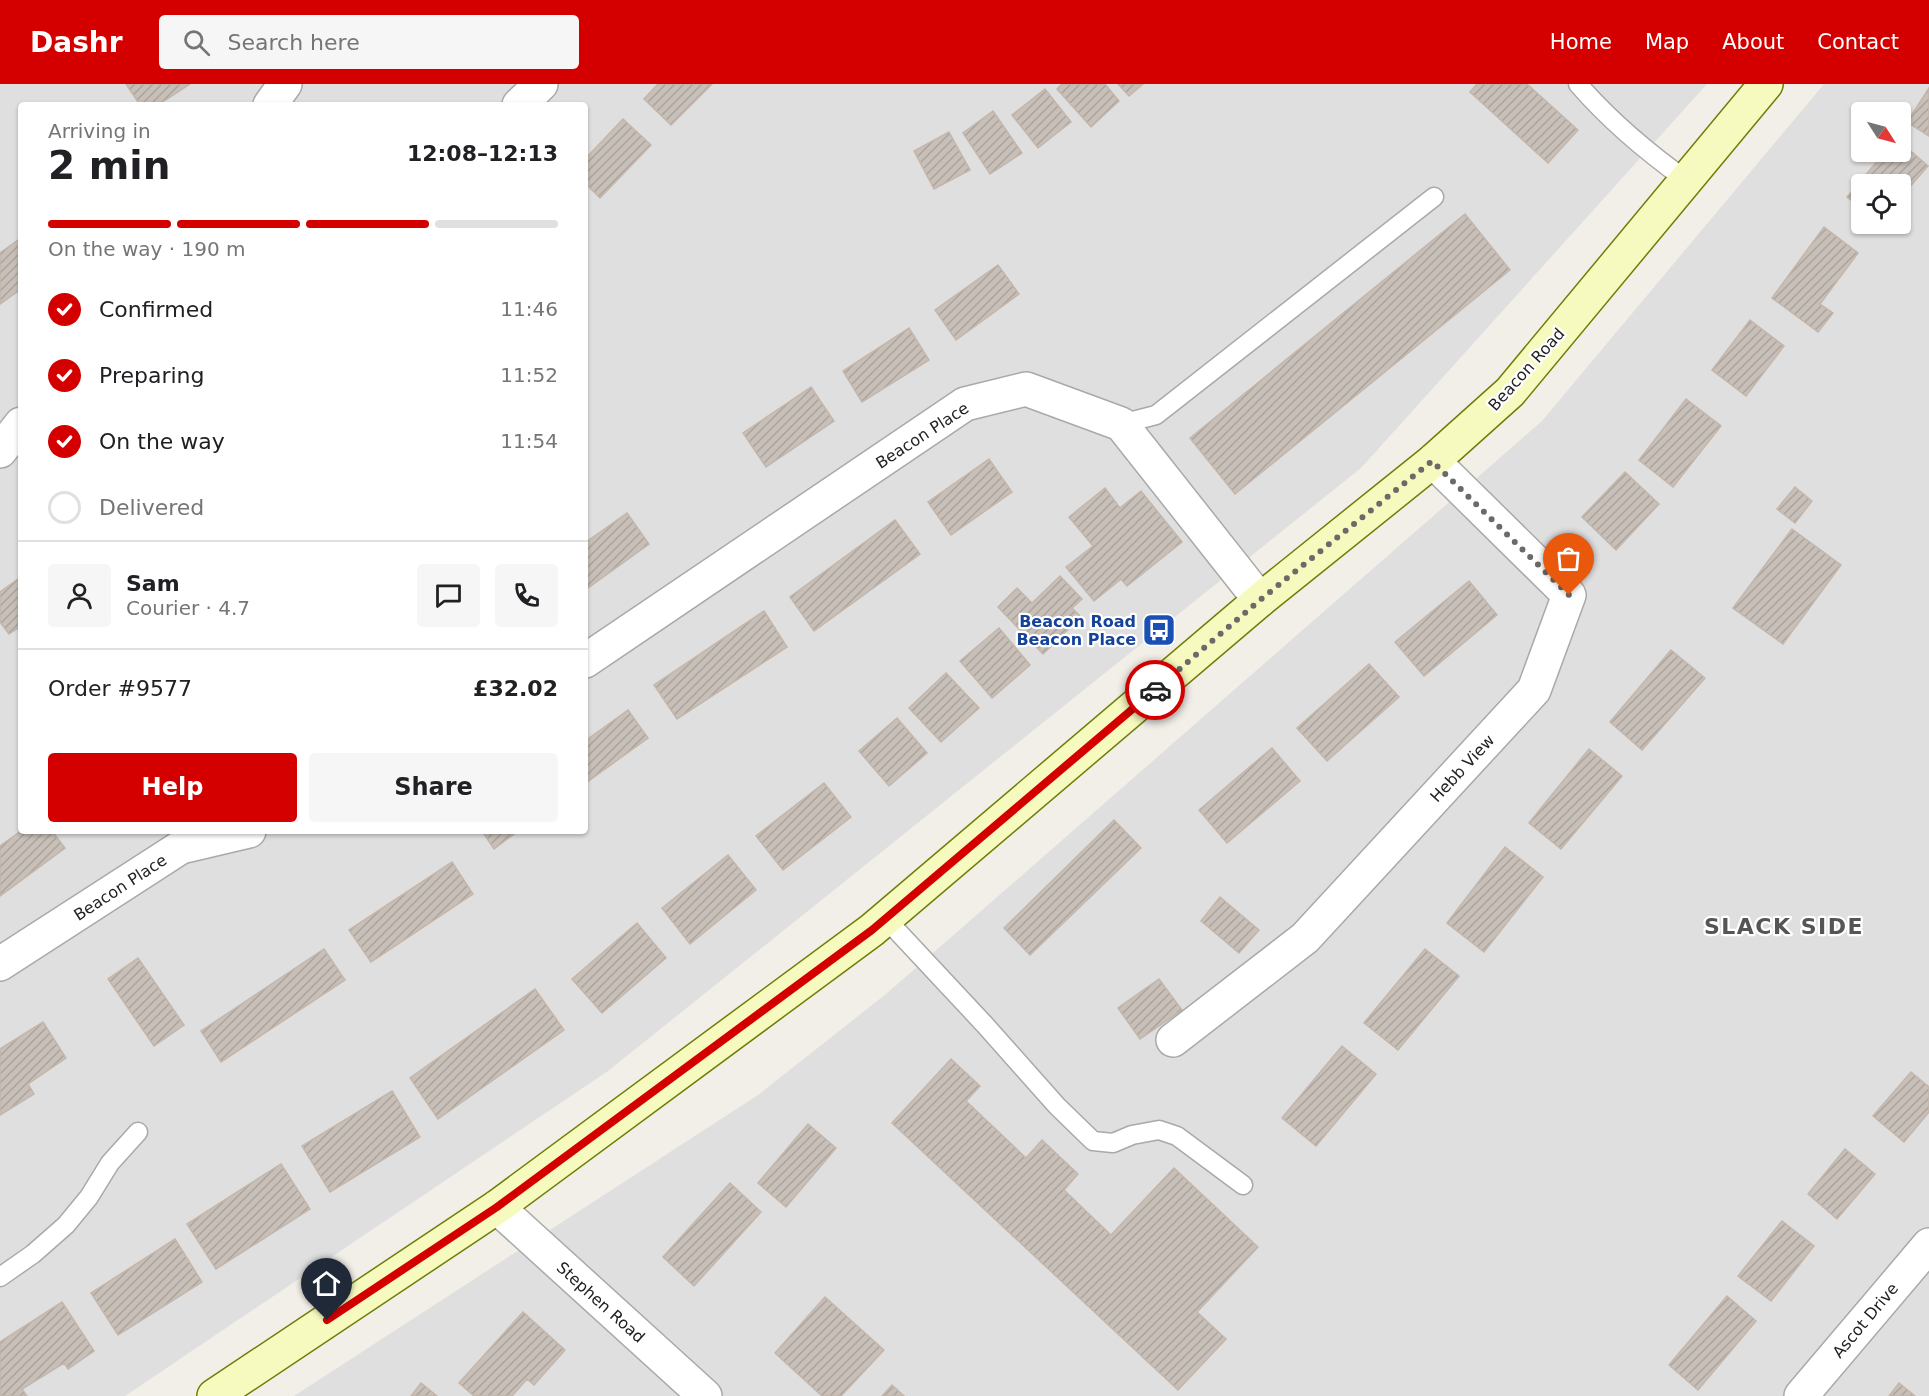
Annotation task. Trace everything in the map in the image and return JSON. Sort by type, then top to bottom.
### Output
[{"type":"main road","name":"Beacon Road","points":[[214,1396],[497,1207],[886,919],[1260,600],[1432,461],[1510,392],[1767,84]]},
{"type":"street","points":[[272,102],[285,84]]},
{"type":"street","points":[[522,102],[542,84]]},
{"type":"street","name":"Beacon Place","points":[[588,659],[965,404],[1026,389],[1121,424]]},
{"type":"street","points":[[1121,424],[1260,600]]},
{"type":"street","points":[[0,451],[18,428]]},
{"type":"street","name":"Hebb View","points":[[1173,1040],[1305,938],[1534,690],[1569,595],[1432,461]]},
{"type":"street","name":"Beacon Place","points":[[0,964],[181,848],[237,834]]},
{"type":"street","name":"Stephen Road","points":[[497,1207],[705,1396]]},
{"type":"street","name":"Ascot Drive","points":[[1801,1396],[1929,1245]]},
{"type":"lane","points":[[1578,84],[1598,107],[1652,156],[1686,180]]},
{"type":"lane","points":[[1121,424],[1156,415],[1434,197]]},
{"type":"lane","points":[[886,919],[986,1025],[1058,1106],[1093,1140],[1113,1143],[1132,1135],[1159,1130],[1177,1136],[1243,1185]]},
{"type":"lane","points":[[0,1277],[33,1254],[66,1225],[89,1197],[110,1163],[138,1132]]},
{"type":"shaded area","points":[[0,84],[1707,84],[1361,468],[608,1071],[125,1396],[0,1396]]},
{"type":"shaded area","points":[[1824,84],[1929,84],[1929,1396],[294,1396],[758,1095],[886,994],[1542,421]]},
{"type":"building","points":[[126,84],[190,84],[163,102],[138,102]]},
{"type":"building","points":[[658,84],[712,84],[671,125],[644,99]]},
{"type":"building","points":[[1062,84],[1105,84],[1119,101],[1091,127],[1057,89]]},
{"type":"building","points":[[1118,84],[1143,84],[1129,96]]},
{"type":"building","points":[[1477,84],[1527,84],[1578,130],[1548,163],[1470,92]]},
{"type":"building","points":[[1929,88],[1929,136],[1911,125],[1911,116]]},
{"type":"building","points":[[1045,89],[1071,122],[1038,148],[1012,115]]},
{"type":"building","points":[[993,111],[1022,153],[990,174],[963,133]]},
{"type":"building","points":[[623,119],[651,145],[600,198],[588,186],[588,156]]},
{"type":"building","points":[[949,132],[970,170],[934,189],[914,151]]},
{"type":"building","points":[[1911,151],[1928,166],[1911,185],[1911,174],[1866,174],[1877,162],[1911,162]]},
{"type":"building","points":[[1465,214],[1510,270],[1235,494],[1190,438]]},
{"type":"building","points":[[1824,227],[1858,253],[1820,304],[1833,313],[1818,332],[1772,298]]},
{"type":"building","points":[[18,240],[18,291],[0,304],[0,253]]},
{"type":"building","points":[[998,265],[1019,294],[956,340],[935,310]]},
{"type":"building","points":[[1750,320],[1784,346],[1746,396],[1712,370]]},
{"type":"building","points":[[909,328],[929,360],[862,402],[843,371]]},
{"type":"building","points":[[811,387],[834,421],[766,467],[743,433]]},
{"type":"building","points":[[1686,399],[1721,426],[1673,487],[1639,460]]},
{"type":"building","points":[[989,459],[1012,492],[951,535],[928,502]]},
{"type":"building","points":[[1625,472],[1659,504],[1616,550],[1582,517]]},
{"type":"building","points":[[1795,487],[1812,501],[1795,523],[1777,509]]},
{"type":"building","points":[[1105,488],[1120,508],[1141,491],[1182,542],[1127,586],[1121,579],[1094,601],[1066,567],[1093,546],[1069,517]]},
{"type":"building","points":[[627,513],[649,544],[588,588],[588,541]]},
{"type":"building","points":[[895,520],[920,554],[814,631],[790,597]]},
{"type":"building","points":[[1792,529],[1841,565],[1783,644],[1733,608]]},
{"type":"building","points":[[1060,576],[1082,599],[1072,608],[1081,617],[1043,654],[998,607],[1017,588],[1032,603]]},
{"type":"building","points":[[18,579],[18,628],[9,634],[0,622],[0,592]]},
{"type":"building","points":[[1469,581],[1497,615],[1424,676],[1395,642]]},
{"type":"building","points":[[764,611],[787,647],[677,719],[654,685]]},
{"type":"building","points":[[999,628],[1030,665],[992,698],[960,661]]},
{"type":"building","points":[[1671,650],[1705,678],[1642,750],[1610,722]]},
{"type":"building","points":[[1369,664],[1399,697],[1327,761],[1297,728]]},
{"type":"building","points":[[946,673],[979,708],[941,742],[909,708]]},
{"type":"building","points":[[628,710],[648,738],[588,781],[588,739]]},
{"type":"building","points":[[897,718],[927,753],[889,786],[859,751]]},
{"type":"building","points":[[1272,748],[1300,781],[1227,843],[1199,810]]},
{"type":"building","points":[[1589,749],[1622,776],[1561,849],[1529,823]]},
{"type":"building","points":[[824,783],[851,817],[783,870],[756,836]]},
{"type":"building","points":[[1114,820],[1141,848],[1030,955],[1004,928]]},
{"type":"building","points":[[18,833],[54,834],[65,848],[0,896],[0,846]]},
{"type":"building","points":[[484,834],[514,834],[494,849]]},
{"type":"building","points":[[1505,847],[1543,877],[1484,952],[1447,923]]},
{"type":"building","points":[[728,855],[756,890],[690,944],[662,908]]},
{"type":"building","points":[[452,862],[473,894],[371,962],[349,930]]},
{"type":"building","points":[[1220,897],[1259,930],[1239,953],[1201,921]]},
{"type":"building","points":[[637,923],[666,958],[602,1013],[572,979]]},
{"type":"building","points":[[324,949],[345,980],[221,1062],[201,1031]]},
{"type":"building","points":[[1425,949],[1459,976],[1398,1050],[1364,1023]]},
{"type":"building","points":[[138,958],[184,1025],[154,1046],[108,979]]},
{"type":"building","points":[[1159,979],[1182,1010],[1140,1039],[1118,1008]]},
{"type":"building","points":[[535,989],[564,1030],[438,1119],[410,1078]]},
{"type":"building","points":[[43,1022],[66,1058],[28,1084],[34,1094],[0,1115],[0,1049]]},
{"type":"building","points":[[1342,1046],[1376,1074],[1316,1146],[1282,1118]]},
{"type":"building","points":[[951,1059],[980,1086],[966,1101],[1026,1158],[1042,1140],[1078,1174],[1064,1190],[1111,1235],[1174,1168],[1258,1247],[1197,1312],[1226,1339],[1178,1390],[892,1123]]},
{"type":"building","points":[[1911,1072],[1929,1087],[1929,1112],[1904,1142],[1873,1116]]},
{"type":"building","points":[[392,1091],[420,1137],[330,1192],[302,1146]]},
{"type":"building","points":[[808,1124],[836,1148],[786,1207],[758,1183]]},
{"type":"building","points":[[1845,1149],[1875,1174],[1837,1219],[1808,1194]]},
{"type":"building","points":[[281,1164],[310,1209],[216,1269],[187,1224]]},
{"type":"building","points":[[730,1183],[761,1212],[694,1286],[663,1257]]},
{"type":"building","points":[[1782,1221],[1814,1246],[1771,1301],[1738,1276]]},
{"type":"building","points":[[175,1239],[202,1282],[118,1335],[91,1293]]},
{"type":"building","points":[[1727,1296],[1756,1321],[1698,1390],[1669,1365]]},
{"type":"building","points":[[825,1297],[884,1350],[841,1396],[822,1396],[775,1353]]},
{"type":"building","points":[[62,1302],[94,1351],[68,1369],[64,1363],[22,1389],[27,1396],[0,1396],[0,1342]]},
{"type":"building","points":[[523,1312],[565,1350],[534,1385],[527,1379],[512,1396],[474,1396],[459,1383]]},
{"type":"building","points":[[421,1383],[437,1396],[411,1396]]},
{"type":"building","points":[[1899,1383],[1915,1396],[1889,1396]]},
{"type":"building","points":[[892,1385],[904,1396],[882,1396]]},
{"type":"way so far","points":[[1155,690],[1260,600],[1432,461],[1569,595]]},
{"type":"place","name":"Beacon Road Beacon Place","points":[[1159,630]]},
{"type":"district","name":"SLACK SIDE","points":[[1784,926]]},
{"type":"route","points":[[327,1320],[497,1207],[872,930],[1155,690]]}]
